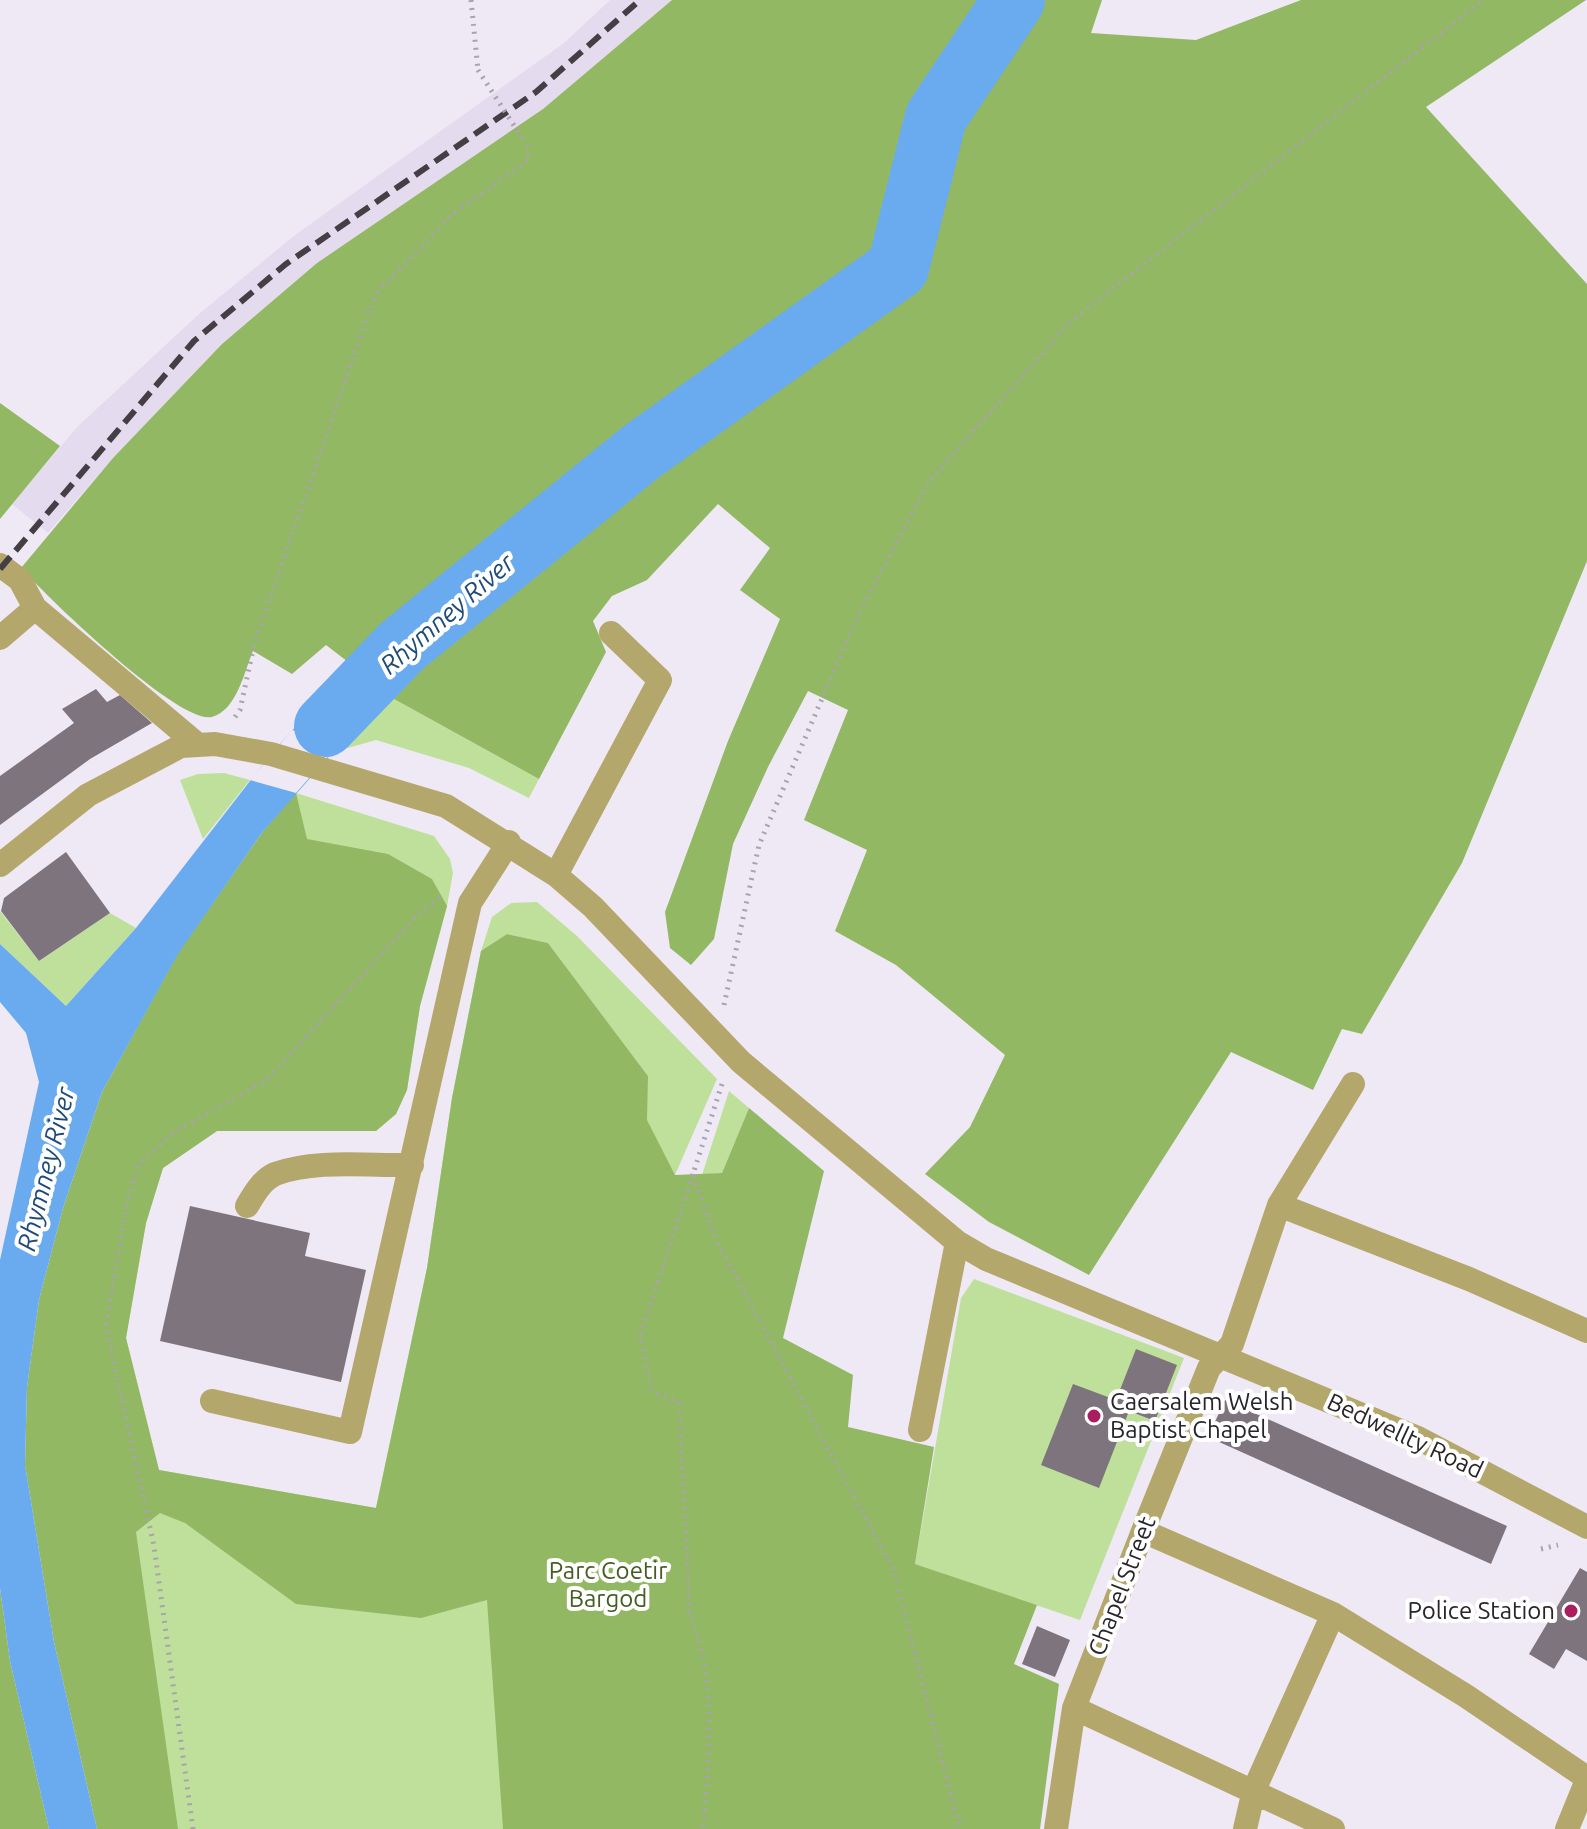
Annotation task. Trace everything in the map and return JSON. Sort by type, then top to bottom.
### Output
[{"type":"street","points":[[0,565],[20,580],[35,608],[207,745]]},
{"type":"street","points":[[0,638],[35,608]]},
{"type":"street","points":[[556,875],[660,680],[611,633]]},
{"type":"street","name":"Bedwellty Road","points":[[207,745],[271,754],[446,806],[509,842],[556,875],[593,907],[741,1062],[957,1242],[986,1259],[1418,1438],[1587,1527]]},
{"type":"street","points":[[0,865],[88,795],[181,746],[207,745]]},
{"type":"street","points":[[212,1401],[350,1432],[470,903],[509,842]]},
{"type":"street","name":"Chapel Street","points":[[1056,1829],[1074,1708],[1143,1531],[1209,1368],[1219,1353],[1232,1344],[1279,1205],[1353,1084]]},
{"type":"street","points":[[247,1206],[258,1188],[273,1175],[307,1167],[412,1165]]},
{"type":"street","points":[[1279,1205],[1469,1279],[1587,1331]]},
{"type":"street","points":[[920,1430],[957,1242]]},
{"type":"street","points":[[1143,1531],[1333,1614],[1466,1696],[1587,1779],[1567,1829]]},
{"type":"street","points":[[1245,1829],[1254,1790],[1333,1614]]},
{"type":"street","points":[[1074,1708],[1333,1829]]},
{"type":"path","points":[[207,745],[240,710],[254,645],[375,295],[452,214],[530,159],[526,144],[478,70],[471,0]]},
{"type":"path","points":[[717,1037],[759,845],[855,622],[928,483],[1069,323],[1483,0]]},
{"type":"path","points":[[193,1829],[154,1546],[106,1326],[127,1204],[138,1166],[172,1133],[267,1080],[417,915],[445,894],[470,903]]},
{"type":"path","points":[[703,1829],[709,1755],[704,1662],[703,1646],[690,1615],[679,1403],[652,1391],[640,1337],[722,1084],[741,1062]]},
{"type":"path","points":[[693,1174],[716,1240],[893,1569],[960,1829]]},
{"type":"shaded area","points":[[610,0],[672,0],[543,109],[317,263],[222,344],[113,458],[48,533],[12,504],[77,427],[199,314],[295,235],[564,43]]},
{"type":"green space","points":[[672,0],[1102,0],[1091,33],[1196,40],[1301,0],[1586,0],[1426,107],[1587,284],[1587,561],[1462,863],[1362,1034],[1342,1029],[1313,1090],[1231,1052],[1089,1275],[989,1222],[925,1174],[970,1127],[1005,1055],[896,965],[835,931],[867,850],[804,820],[848,710],[808,691],[768,767],[733,844],[714,939],[691,965],[670,948],[665,912],[728,741],[780,619],[740,590],[770,548],[718,504],[647,580],[612,596],[593,621],[606,652],[539,779],[385,694],[398,678],[366,648],[352,665],[326,645],[292,674],[253,651],[228,707],[212,717],[195,714],[144,681],[114,656],[21,568],[113,458],[222,344],[317,263],[543,109]]},
{"type":"green space","points":[[0,403],[60,446],[0,519]]},
{"type":"green space","points":[[385,694],[539,779],[529,798],[469,768],[376,740],[348,748],[339,744]]},
{"type":"green space","points":[[224,773],[250,780],[203,839],[180,780],[198,774]]},
{"type":"green space","name":"Parc Coetir Bargod","points":[[296,793],[434,836],[450,859],[453,873],[420,1006],[407,1090],[396,1114],[376,1131],[217,1131],[163,1168],[146,1223],[126,1338],[159,1470],[376,1508],[427,1268],[452,1098],[481,951],[492,917],[511,903],[537,902],[577,936],[717,1079],[675,1175],[946,1829],[97,1829],[25,1465],[261,834]],"holes":[[[507,934],[548,943],[648,1076],[482,951]]]},
{"type":"green space","name":"Parc Coetir Bargod","points":[[296,793],[307,839],[388,854],[432,879],[447,906],[420,1006],[407,1090],[396,1114],[376,1131],[217,1131],[163,1168],[146,1223],[126,1338],[159,1470],[376,1508],[427,1268],[452,1098],[481,951],[507,934],[548,943],[648,1076],[647,1120],[675,1175],[722,1173],[749,1108],[824,1171],[783,1338],[853,1375],[848,1427],[934,1447],[915,1564],[1037,1605],[1014,1664],[1059,1684],[1040,1829],[503,1829],[487,1600],[421,1618],[296,1604],[185,1523],[160,1513],[136,1532],[178,1829],[97,1829],[54,1642],[25,1465],[27,1387],[39,1300],[63,1208],[102,1092],[178,953],[261,834]]},
{"type":"green space","points":[[0,911],[39,961],[110,913],[136,928],[66,1006],[0,944]]},
{"type":"green space","points":[[729,1091],[749,1108],[722,1173],[702,1175]]},
{"type":"green space","points":[[974,1279],[1184,1358],[1080,1620],[915,1564],[961,1298]]},
{"type":"green space","points":[[0,1588],[10,1661],[49,1829],[0,1829]]},
{"type":"water","points":[[366,648],[398,678],[261,834],[178,954],[102,1092],[63,1208],[39,1300],[27,1387],[25,1465],[54,1642],[97,1829],[49,1829],[10,1661],[0,1588],[0,1260],[39,1082],[26,1033],[0,1002],[0,944],[66,1006],[136,928],[271,754]]},
{"type":"pier","points":[[352,665],[385,694],[369,712],[336,683]]},
{"type":"pier","points":[[292,730],[339,744],[296,793],[250,780]]},
{"type":"building","points":[[96,689],[107,702],[120,695],[152,723],[90,759],[0,825],[0,776],[74,723],[62,709]]},
{"type":"building","points":[[66,852],[110,913],[39,961],[1,911],[4,898]]},
{"type":"building","points":[[190,1206],[310,1233],[305,1256],[366,1270],[341,1382],[160,1341]]},
{"type":"building","name":"Caersalem Welsh Baptist Chapel","points":[[1136,1349],[1177,1365],[1155,1421],[1129,1411],[1099,1488],[1041,1465],[1073,1384],[1116,1400]]},
{"type":"building","points":[[1225,1400],[1507,1526],[1491,1564],[1208,1437]]},
{"type":"building","name":"Police Station","points":[[1580,1568],[1587,1572],[1587,1661],[1566,1649],[1554,1669],[1529,1654]]},
{"type":"building","points":[[1037,1626],[1070,1640],[1055,1677],[1022,1664]]},
{"type":"waterway","name":"Rhymney River","points":[[325,726],[402,646],[641,452],[898,268],[936,117],[1014,0]]},
{"type":"railway","points":[[0,569],[194,341],[286,264],[536,92],[640,0]]},
{"type":"place","name":"Caersalem Welsh Baptist Chapel","points":[[1094,1416]]},
{"type":"place","name":"Police Station","points":[[1571,1611]]}]
